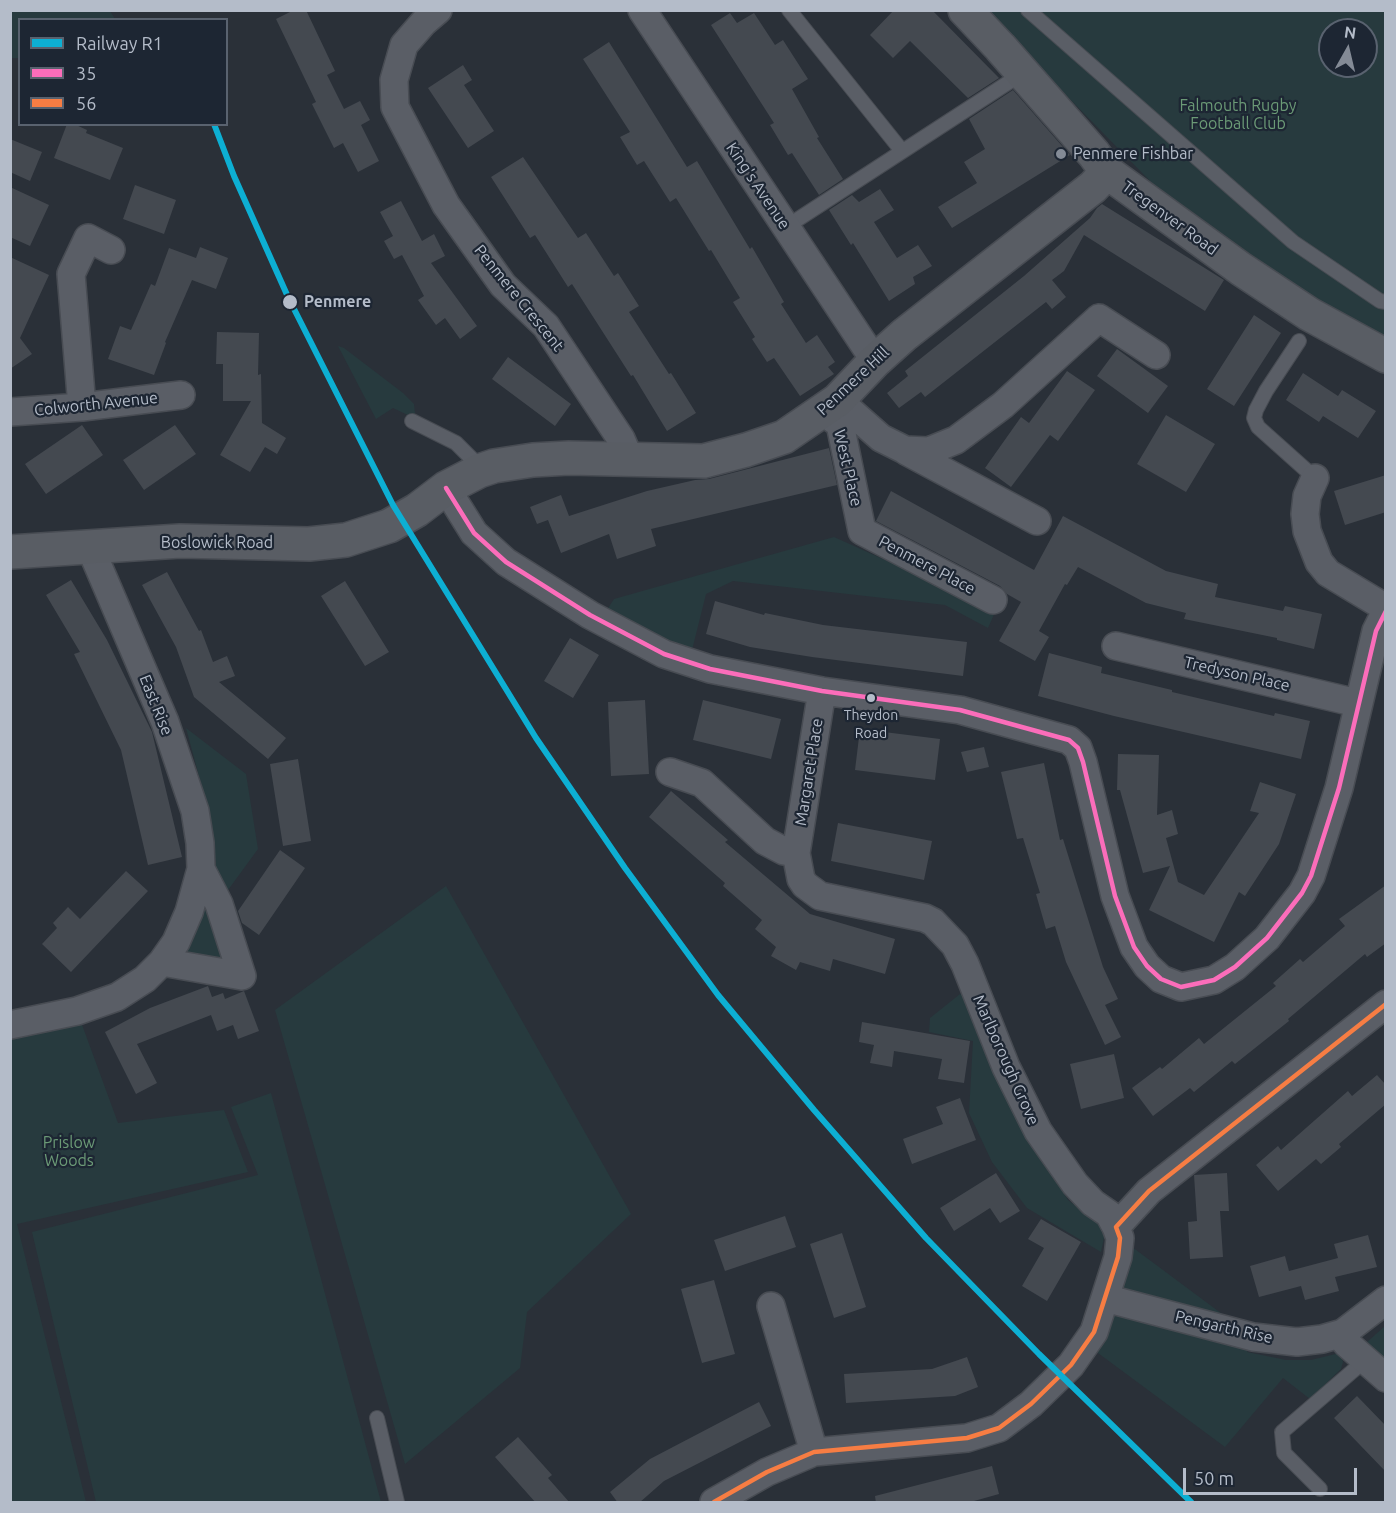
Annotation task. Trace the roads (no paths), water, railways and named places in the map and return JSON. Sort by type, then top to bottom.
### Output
[{"type":"street","name":"Penmere Crescent","points":[[438,10],[404,45],[394,80],[395,107],[446,205],[503,285],[546,326],[621,439],[630,460]]},
{"type":"street","name":"King's Avenue","points":[[642,10],[874,362]]},
{"type":"street","name":"Tregenver Road","points":[[965,10],[1094,154],[1107,172],[1260,282],[1309,314],[1386,356]]},
{"type":"street","name":"Penmere Hill","points":[[417,510],[446,488],[479,471],[512,462],[533,460],[704,461],[746,450],[784,436],[831,406],[874,362],[928,314],[1002,260],[1093,187],[1107,172]]},
{"type":"street","points":[[82,407],[71,274],[88,238],[111,250]]},
{"type":"street","points":[[905,450],[930,451],[956,440],[1003,405],[1099,318],[1156,355]]},
{"type":"street","name":"Colworth Avenue","points":[[10,412],[82,407],[181,395]]},
{"type":"street","points":[[831,406],[881,438],[1037,521]]},
{"type":"street","name":"West Place","points":[[831,406],[840,424],[862,531]]},
{"type":"street","points":[[446,488],[474,533],[506,562],[590,615],[664,654],[710,669],[822,691],[960,710],[1069,740],[1078,748],[1083,762],[1115,896],[1134,948],[1147,966],[1161,979],[1181,987],[1214,980],[1235,967],[1267,938],[1302,893],[1311,876],[1339,788],[1376,631],[1386,609],[1328,573],[1319,562],[1307,531],[1305,514],[1307,496],[1314,478]]},
{"type":"street","name":"Boslowick Road","points":[[10,552],[180,541],[309,544],[346,540],[365,535],[389,526],[417,510]]},
{"type":"street","name":"Penmere Place","points":[[862,531],[993,600]]},
{"type":"street","name":"East Rise","points":[[10,1025],[78,1011],[117,997],[145,979],[162,962],[176,942],[189,912],[201,869],[195,811],[165,722],[90,547]]},
{"type":"street","name":"Tredyson Place","points":[[1116,646],[1358,703]]},
{"type":"street","name":"Margaret Place","points":[[822,691],[796,853],[801,879],[805,885],[820,896],[925,918]]},
{"type":"street","points":[[670,772],[702,783],[765,841],[784,851],[796,853]]},
{"type":"street","name":"East Rise","points":[[162,962],[242,976],[219,903],[201,869]]},
{"type":"street","name":"Marlborough Grove","points":[[925,918],[933,922],[955,945],[965,964],[1006,1067],[1038,1131],[1075,1184],[1093,1203],[1109,1215],[1116,1227]]},
{"type":"street","points":[[714,1503],[767,1472],[814,1452],[968,1438],[999,1428],[1031,1404],[1071,1365],[1094,1332],[1118,1257],[1120,1238],[1116,1227],[1149,1191],[1386,1004]]},
{"type":"street","name":"Pengarth Rise","points":[[1105,1298],[1252,1337],[1297,1342],[1322,1339],[1343,1333],[1386,1300]]},
{"type":"street","points":[[771,1306],[814,1452]]},
{"type":"street","points":[[1343,1333],[1346,1343],[1385,1376]]},
{"type":"lane","points":[[789,10],[902,151]]},
{"type":"lane","points":[[1028,10],[1293,242],[1371,295],[1386,302]]},
{"type":"lane","points":[[786,227],[1023,74]]},
{"type":"lane","points":[[1299,341],[1266,391],[1254,418],[1258,427],[1314,478]]},
{"type":"lane","points":[[412,421],[456,443],[473,459],[479,471]]},
{"type":"lane","points":[[1320,1490],[1284,1453],[1282,1432],[1355,1369],[1362,1357]]},
{"type":"lane","points":[[377,1418],[397,1503]]},
{"type":"rail line","name":"R1","points":[[215,126],[234,176],[288,297],[393,505],[536,738],[625,868],[718,995],[814,1110],[926,1238],[1039,1354],[1191,1502]]},
{"type":"place","name":"Penmere Fishbar","points":[[1061,154]]},
{"type":"place","name":"Penmere","points":[[290,302]]},
{"type":"place","name":"Theydon Road","points":[[871,698]]},
{"type":"park label","name":"Falmouth Rugby Football Club","points":[[1238,115]]},
{"type":"park label","name":"Prislow Woods","points":[[69,1152]]}]
